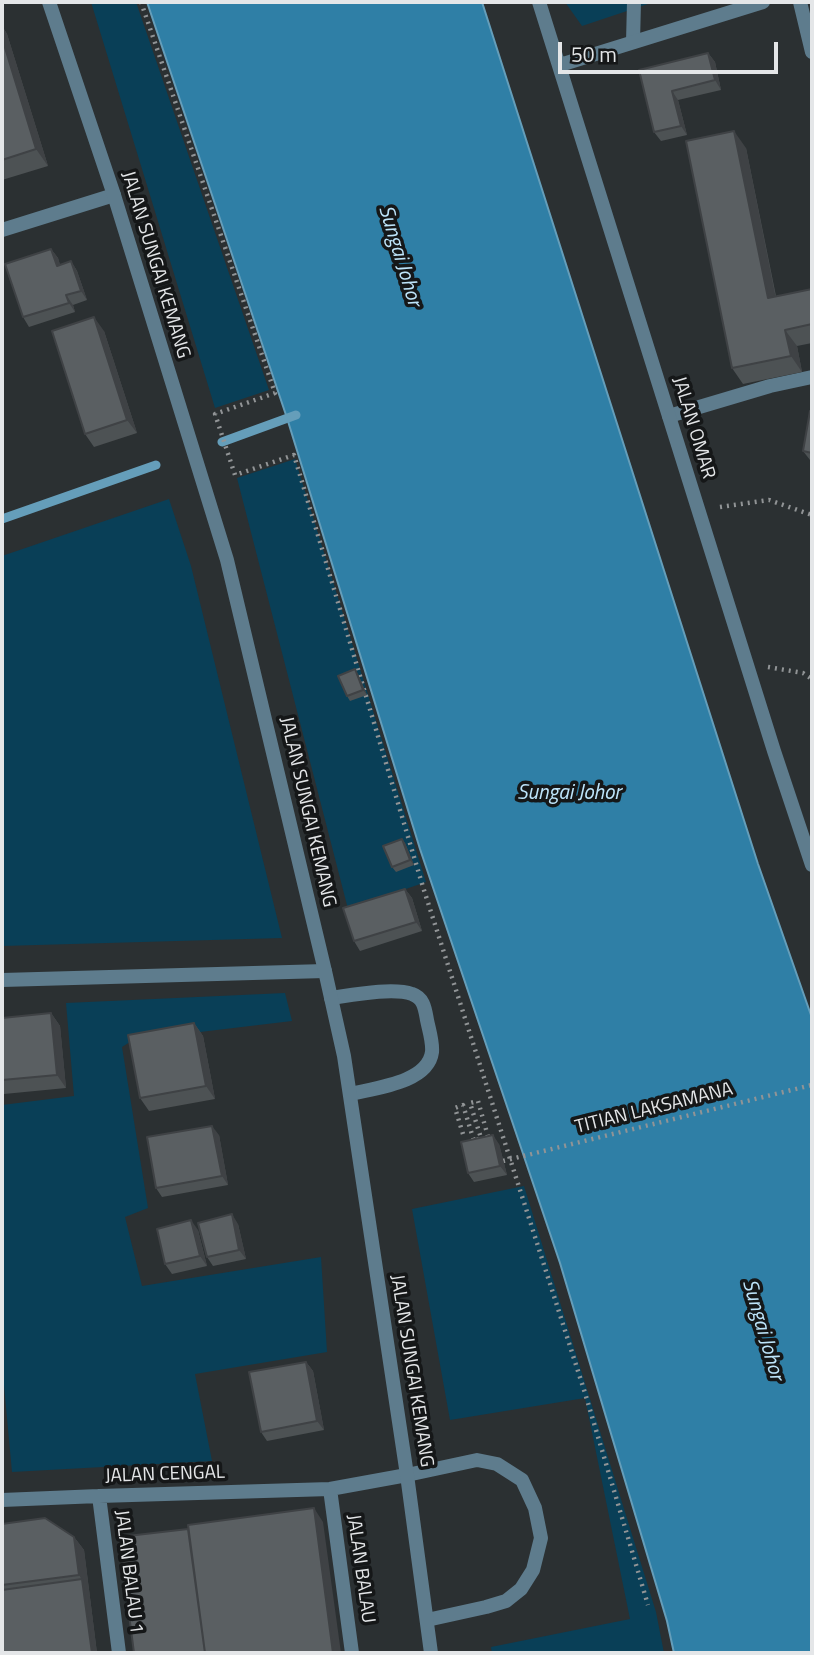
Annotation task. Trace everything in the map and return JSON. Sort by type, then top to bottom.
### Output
[{"type":"street","name":"JALAN SUNGAI KEMANG","points":[[49,2],[114,195],[227,560],[325,971],[350,1094],[431,1653]]},
{"type":"street","name":"JALAN OMAR","points":[[539,2],[746,664],[812,865]]},
{"type":"street","points":[[633,42],[634,2]]},
{"type":"street","points":[[560,65],[763,2]]},
{"type":"street","points":[[800,2],[812,52]]},
{"type":"street","points":[[2,230],[114,195]]},
{"type":"street","points":[[669,416],[770,386],[812,377]]},
{"type":"street","points":[[2,979],[325,971]]},
{"type":"street","points":[[331,998],[398,990],[414,994],[425,1008],[432,1049],[430,1061],[424,1069],[396,1083],[350,1094]]},
{"type":"street","points":[[407,1475],[477,1460],[497,1464],[522,1480],[535,1508],[541,1538],[533,1570],[521,1589],[506,1601],[426,1620]]},
{"type":"street","name":"JALAN CENGAL","points":[[2,1500],[330,1489],[407,1475]]},
{"type":"street","name":"JALAN BALAU","points":[[330,1489],[352,1653]]},
{"type":"street","name":"JALAN BALAU 1","points":[[99,1496],[119,1653]]},
{"type":"path","points":[[141,2],[275,393],[215,414],[235,475],[294,455],[423,887],[585,1393],[648,1605]]},
{"type":"path","points":[[698,509],[769,500],[812,515]]},
{"type":"path","points":[[746,664],[803,673],[812,679]]},
{"type":"path","name":"TITIAN LAKSAMANA","points":[[495,1163],[812,1085]]},
{"type":"path","points":[[463,1134],[455,1108],[463,1105],[474,1141],[481,1138],[470,1103],[478,1101],[491,1146]]},
{"type":"shaded area","points":[[91,2],[136,2],[269,390],[215,408]]},
{"type":"shaded area","points":[[565,2],[654,2],[582,26]]},
{"type":"shaded area","points":[[295,459],[426,882],[348,909],[237,478]]},
{"type":"shaded area","points":[[169,499],[191,566],[282,938],[2,946],[2,556]]},
{"type":"shaded area","points":[[285,993],[292,1021],[133,1040],[122,1047],[148,1208],[125,1217],[142,1286],[321,1257],[327,1352],[195,1374],[212,1461],[12,1472],[2,1364],[2,1105],[74,1096],[66,1003]]},
{"type":"shaded area","points":[[524,1186],[656,1612],[664,1653],[492,1653],[491,1647],[630,1619],[585,1398],[450,1420],[412,1209]]},
{"type":"water","name":"Sungai Johor","points":[[147,2],[482,2],[758,864],[812,1018],[812,1653],[674,1653],[667,1621],[560,1263],[420,849],[287,418]]},
{"type":"building","points":[[2,38],[36,149],[2,160]]},
{"type":"building","points":[[708,53],[715,80],[672,91],[681,126],[654,132],[639,70]]},
{"type":"building","points":[[734,131],[768,298],[812,289],[812,324],[785,330],[791,356],[732,368],[686,141]]},
{"type":"building","points":[[51,249],[57,266],[71,261],[81,291],[66,295],[69,303],[23,317],[5,264]]},
{"type":"building","points":[[94,317],[127,420],[85,434],[52,331]]},
{"type":"building","points":[[810,411],[812,412],[812,453],[803,451]]},
{"type":"building","points":[[355,669],[363,690],[347,696],[338,676]]},
{"type":"building","points":[[402,839],[410,860],[392,867],[383,846]]},
{"type":"building","points":[[405,889],[416,922],[354,941],[343,908]]},
{"type":"building","points":[[51,1013],[57,1075],[2,1080],[2,1018]]},
{"type":"building","points":[[194,1023],[206,1086],[140,1098],[128,1035]]},
{"type":"building","points":[[212,1126],[222,1176],[156,1188],[147,1137]]},
{"type":"building","points":[[493,1135],[500,1166],[468,1173],[461,1142]]},
{"type":"building","points":[[232,1214],[239,1250],[207,1257],[198,1223]]},
{"type":"building","points":[[191,1220],[200,1256],[165,1264],[157,1229]]},
{"type":"building","points":[[306,1362],[317,1421],[261,1432],[249,1372]]},
{"type":"building","points":[[314,1508],[333,1653],[205,1653],[188,1525]]},
{"type":"building","points":[[45,1518],[74,1537],[79,1575],[2,1585],[2,1524]]},
{"type":"building","points":[[188,1529],[205,1653],[134,1653],[119,1537]]},
{"type":"building","points":[[82,1579],[92,1653],[2,1653],[2,1590]]},
{"type":"waterway","points":[[222,442],[296,415]]},
{"type":"waterway","points":[[2,519],[156,465]]}]
